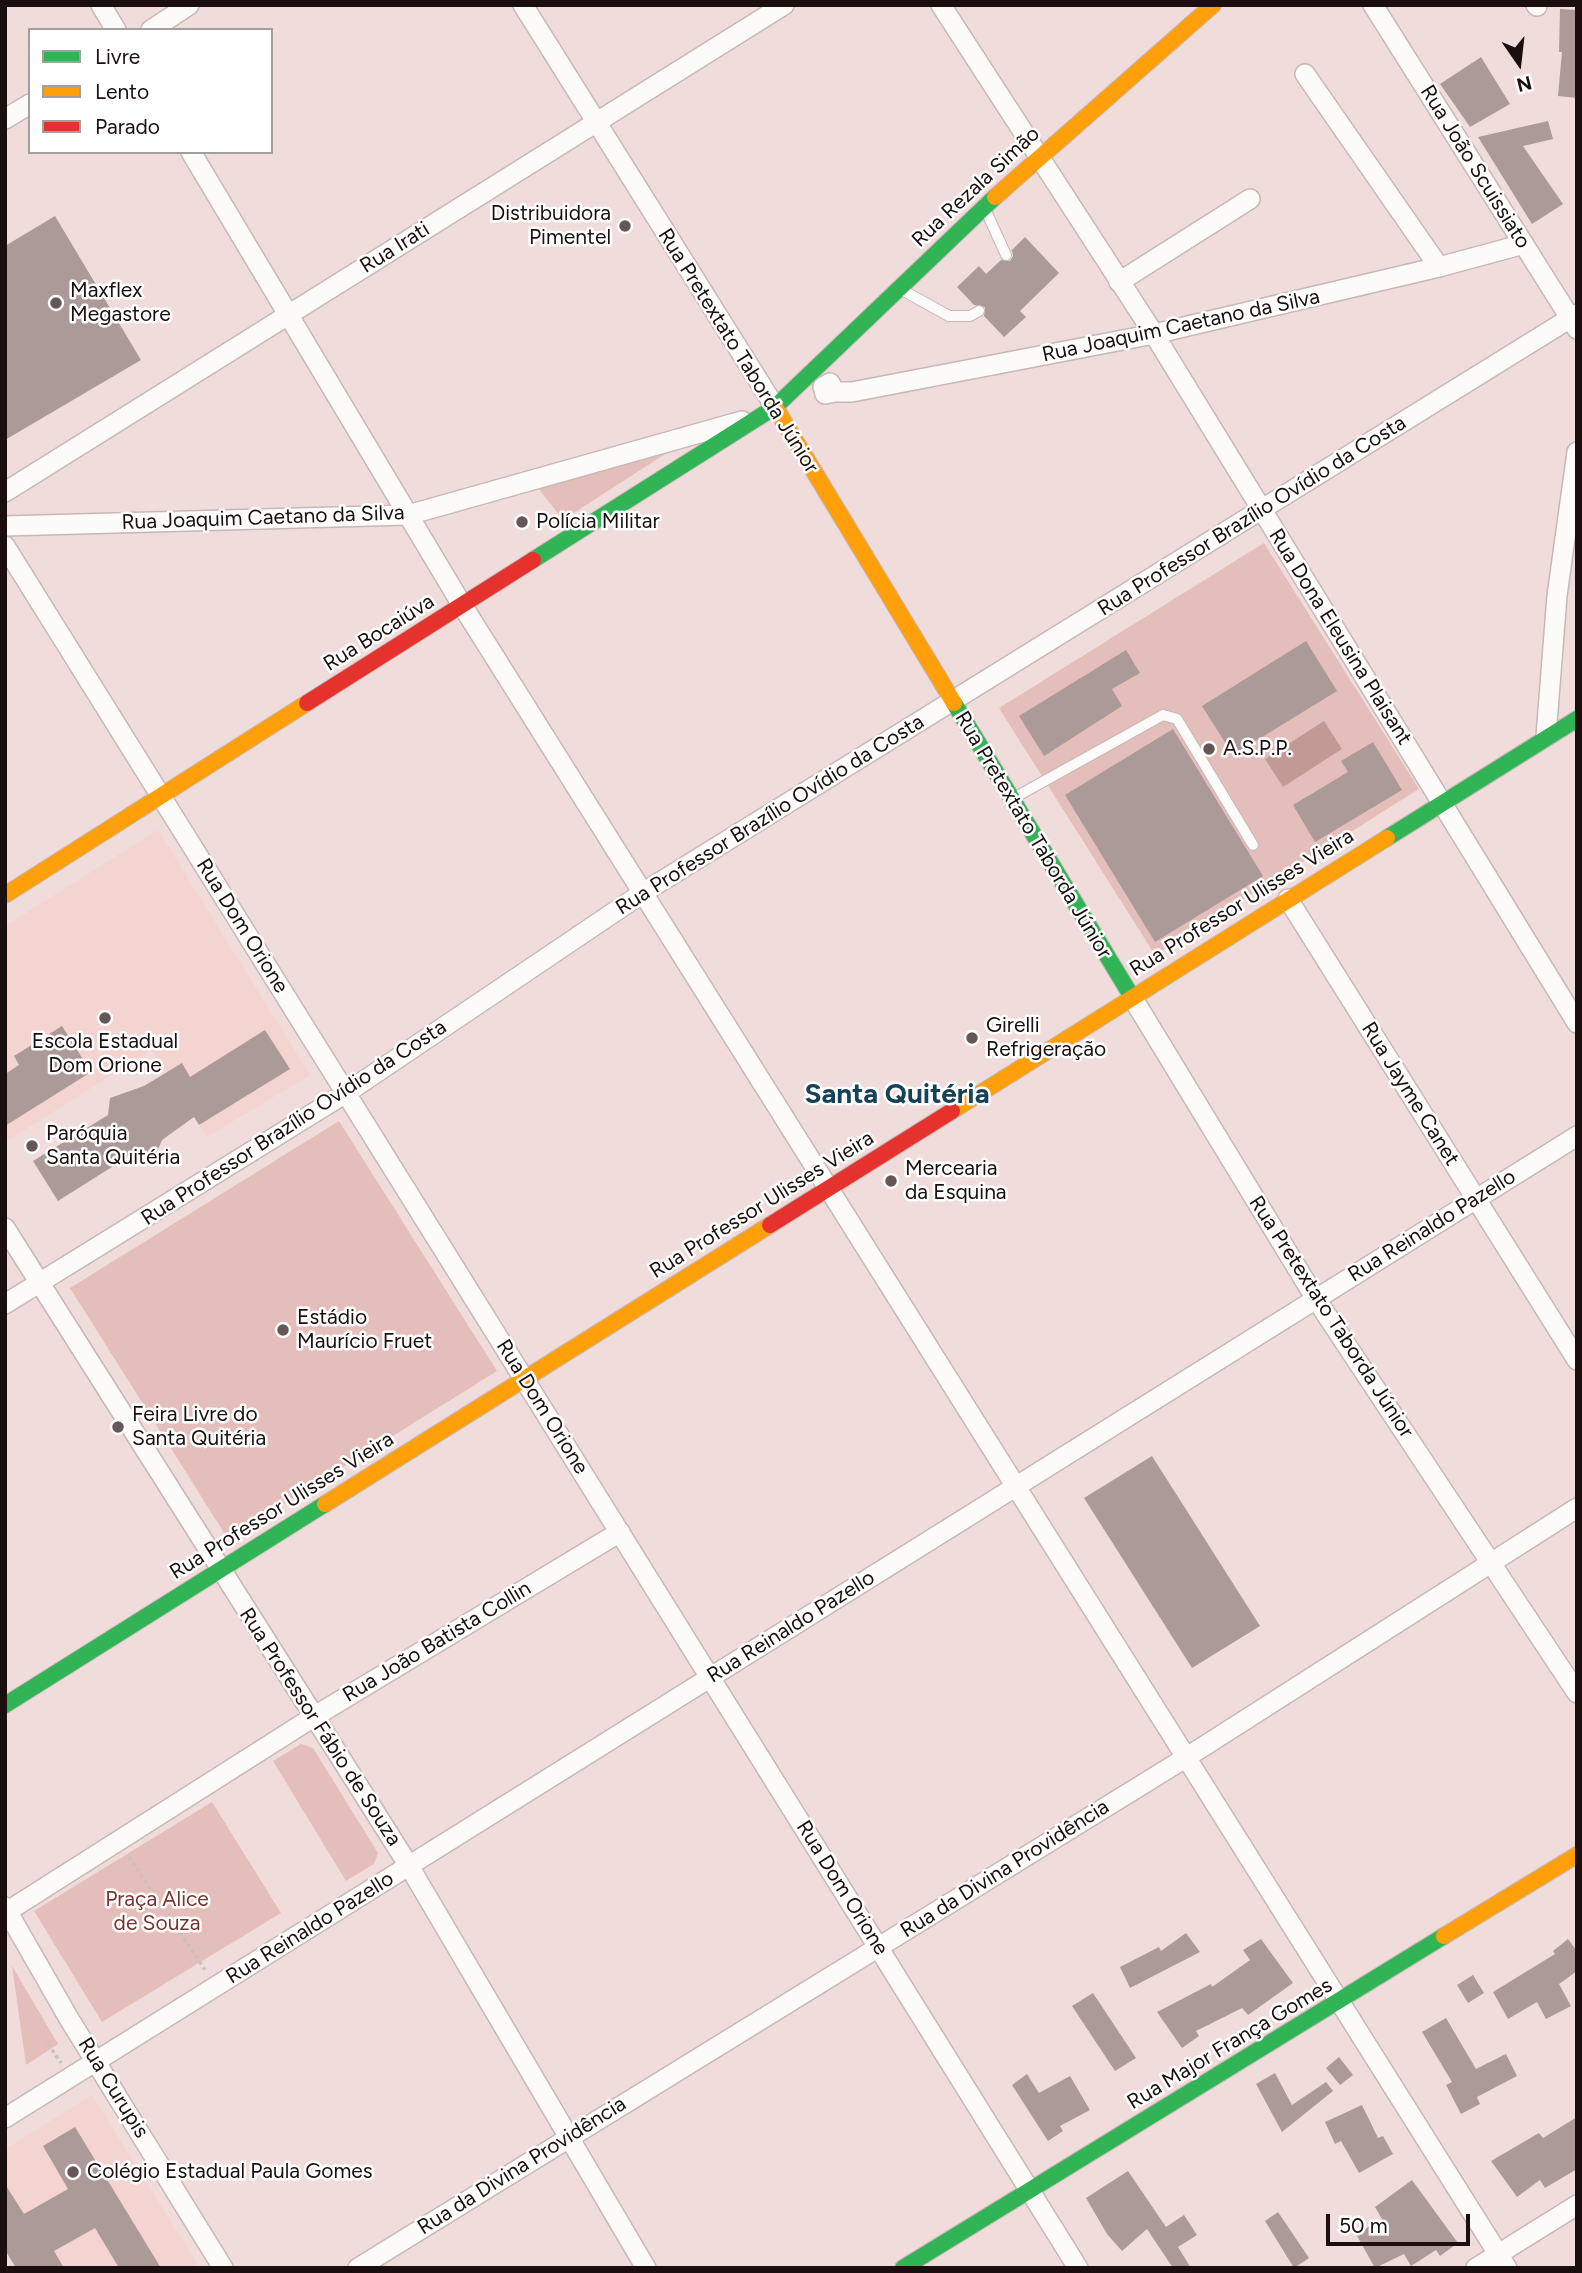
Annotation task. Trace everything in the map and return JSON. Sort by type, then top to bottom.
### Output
[{"type":"street","points":[[101,5],[115,28]]},
{"type":"street","points":[[153,28],[189,5]]},
{"type":"street","name":"Rua Pretextato Taborda Júnior","points":[[523,5],[596,122],[767,411],[952,702],[1316,1299],[1577,1693]]},
{"type":"street","name":"Rua Irati","points":[[5,492],[784,5]]},
{"type":"street","name":"Rua Dona Eleusina Plaisant","points":[[941,5],[1154,334],[1577,1023]]},
{"type":"street","name":"Rua Rezala Simão","points":[[767,411],[1037,157],[1213,5]]},
{"type":"street","name":"Rua João Scuissiato","points":[[1373,5],[1575,321]]},
{"type":"street","points":[[1305,74],[1439,267]]},
{"type":"street","points":[[5,119],[28,105]]},
{"type":"street","points":[[192,154],[462,605],[1503,2261]]},
{"type":"street","points":[[1119,282],[1250,199]]},
{"type":"street","name":"Rua Joaquim Caetano da Silva","points":[[835,392],[852,392],[1154,334],[1439,267],[1524,244]]},
{"type":"street","name":"Rua Professor Brazílio Ovídio da Costa","points":[[5,1304],[346,1093],[644,892],[1261,511],[1575,321]]},
{"type":"street","name":"Rua Joaquim Caetano da Silva","points":[[5,526],[408,515],[767,411]]},
{"type":"street","name":"Rua Bocaiúva","points":[[5,895],[767,411]]},
{"type":"street","points":[[1546,736],[1557,596],[1577,452]]},
{"type":"street","name":"Rua Dom Orione","points":[[5,546],[1078,2268]]},
{"type":"street","name":"Rua Professor Ulisses Vieira","points":[[5,1704],[1577,719]]},
{"type":"street","name":"Rua Jayme Canet","points":[[1288,899],[1577,1360]]},
{"type":"street","name":"Rua Reinaldo Pazello","points":[[5,2118],[1577,1136]]},
{"type":"street","name":"Rua Professor Fábio de Souza","points":[[5,1228],[219,1570],[409,1866],[646,2268]]},
{"type":"street","name":"Rua da Divina Providência","points":[[358,2268],[1187,1757],[1577,1508]]},
{"type":"street","name":"Rua João Batista Collin","points":[[6,1909],[119,1842],[315,1716],[620,1532]]},
{"type":"street","name":"Rua Major França Gomes","points":[[903,2268],[1577,1855]]},
{"type":"street","name":"Rua Curupis","points":[[6,1909],[68,2017],[223,2268]]},
{"type":"street","points":[[1476,2268],[1503,2261],[1577,2205]]},
{"type":"lane","points":[[984,207],[1006,255]]},
{"type":"lane","points":[[898,289],[949,316],[970,316],[979,311]]},
{"type":"lane","points":[[1012,800],[1163,715],[1177,719],[1253,845]]},
{"type":"path","points":[[119,1842],[159,1902]]},
{"type":"path","points":[[168,1915],[216,1987]]},
{"type":"shaded area","points":[[1324,721],[1342,749],[1283,787],[1265,759]]},
{"type":"shaded area","name":"Escola Estadual Dom Orione","points":[[158,830],[310,1075],[207,1137],[152,1050],[5,1142],[5,926]]},
{"type":"shaded area","name":"Colégio Estadual Paula Gomes","points":[[92,2095],[200,2268],[16,2268],[5,2250],[5,2149]]},
{"type":"green space","points":[[673,449],[563,520],[535,484]]},
{"type":"green space","name":"A.S.P.P.","points":[[1264,543],[1419,789],[1155,955],[999,708]]},
{"type":"green space","name":"Estádio Maurício Fruet","points":[[339,1121],[497,1371],[228,1539],[70,1288]]},
{"type":"green space","points":[[301,1744],[313,1748],[378,1853],[374,1864],[346,1881],[273,1761]]},
{"type":"green space","name":"Praça Alice de Souza","points":[[212,1802],[281,1913],[102,2022],[34,1911]]},
{"type":"green space","points":[[12,1966],[58,2044],[26,2065]]},
{"type":"building","points":[[1560,9],[1577,10],[1577,98],[1558,96],[1562,52],[1559,52]]},
{"type":"building","points":[[1481,57],[1510,104],[1470,127],[1440,84]]},
{"type":"building","points":[[1548,121],[1553,139],[1523,146],[1563,204],[1532,224],[1478,137]]},
{"type":"building","name":"Maxflex Megastore","points":[[55,216],[141,360],[5,440],[5,246]]},
{"type":"building","points":[[1025,237],[1059,273],[1020,311],[1026,317],[1004,337],[984,316],[985,307],[974,305],[957,287],[979,266],[986,274],[1001,260],[1010,261],[1012,250]]},
{"type":"building","points":[[1306,641],[1337,691],[1233,755],[1202,706]]},
{"type":"building","points":[[1126,650],[1140,673],[1112,689],[1122,706],[1044,756],[1019,716]]},
{"type":"building","points":[[1173,729],[1263,876],[1155,942],[1065,795]]},
{"type":"building","points":[[1373,742],[1402,790],[1315,842],[1293,805],[1348,772],[1341,761]]},
{"type":"building","points":[[62,1026],[91,1072],[5,1126],[5,1074],[19,1065],[14,1056]]},
{"type":"building","points":[[265,1030],[290,1069],[199,1125],[194,1117],[162,1140],[156,1154],[145,1158],[134,1153],[58,1201],[33,1161],[108,1115],[110,1098],[144,1086],[182,1063],[190,1077]]},
{"type":"building","points":[[1152,1456],[1260,1626],[1192,1668],[1084,1498]]},
{"type":"building","points":[[1186,1933],[1200,1952],[1130,1988],[1120,1967],[1159,1947],[1161,1951]]},
{"type":"building","points":[[1261,1939],[1293,1983],[1248,2015],[1242,2008],[1196,2031],[1199,2036],[1182,2048],[1157,2012],[1211,1984],[1212,1987],[1250,1960],[1243,1950]]},
{"type":"building","points":[[1568,1939],[1577,1951],[1577,1971],[1559,1984],[1571,2006],[1546,2019],[1537,2002],[1508,2019],[1493,1992],[1555,1954],[1553,1951]]},
{"type":"building","points":[[1473,1975],[1484,1993],[1468,2003],[1457,1985]]},
{"type":"building","points":[[1093,1993],[1136,2058],[1115,2071],[1072,2006]]},
{"type":"building","points":[[1446,2018],[1476,2069],[1506,2054],[1517,2076],[1477,2097],[1480,2104],[1461,2114],[1446,2085],[1452,2082],[1422,2032]]},
{"type":"building","points":[[1339,2057],[1353,2075],[1340,2085],[1326,2068]]},
{"type":"building","points":[[1275,2073],[1292,2105],[1326,2082],[1333,2091],[1282,2132],[1256,2084]]},
{"type":"building","points":[[1027,2074],[1039,2093],[1070,2076],[1090,2110],[1060,2126],[1063,2131],[1048,2141],[1012,2085]]},
{"type":"building","points":[[1362,2105],[1378,2138],[1383,2136],[1393,2154],[1359,2173],[1341,2141],[1335,2144],[1325,2122]]},
{"type":"building","points":[[1577,2117],[1577,2169],[1545,2188],[1540,2180],[1517,2197],[1491,2161],[1539,2133],[1543,2138]]},
{"type":"building","points":[[75,2127],[161,2268],[119,2268],[95,2228],[54,2251],[64,2268],[16,2268],[5,2250],[5,2184],[24,2214],[68,2189],[43,2146]]},
{"type":"building","points":[[1128,2171],[1166,2227],[1184,2215],[1197,2235],[1178,2247],[1191,2268],[1173,2268],[1147,2229],[1122,2251],[1107,2234],[1086,2198]]},
{"type":"building","points":[[1412,2180],[1458,2243],[1440,2256],[1436,2250],[1411,2266],[1404,2254],[1375,2268],[1356,2234],[1382,2219],[1375,2207]]},
{"type":"building","points":[[1278,2212],[1309,2258],[1294,2268],[1265,2221]]},
{"type":"traffic: fast","points":[[533,560],[775,407],[995,197]]},
{"type":"traffic: fast","points":[[954,703],[1132,997]]},
{"type":"traffic: fast","points":[[1387,838],[1577,719]]},
{"type":"traffic: fast","points":[[5,1705],[325,1504]]},
{"type":"traffic: fast","points":[[903,2268],[1444,1936]]},
{"type":"traffic: slow","points":[[995,197],[1213,5]]},
{"type":"traffic: slow","points":[[775,407],[954,703]]},
{"type":"traffic: slow","points":[[5,895],[307,703]]},
{"type":"traffic: slow","points":[[952,1111],[1387,838]]},
{"type":"traffic: slow","points":[[325,1504],[770,1225]]},
{"type":"traffic: slow","points":[[1444,1936],[1577,1855]]},
{"type":"traffic: jam","points":[[307,703],[533,560]]},
{"type":"traffic: jam","points":[[770,1225],[952,1111]]},
{"type":"place","name":"Distribuidora Pimentel","points":[[625,226]]},
{"type":"place","name":"Maxflex Megastore","points":[[56,303]]},
{"type":"place","name":"Polícia Militar","points":[[522,522]]},
{"type":"place","name":"A.S.P.P.","points":[[1209,749]]},
{"type":"place","name":"Escola Estadual Dom Orione","points":[[105,1018]]},
{"type":"place","name":"Girelli Refrigeração","points":[[972,1038]]},
{"type":"place","name":"Paróquia Santa Quitéria","points":[[32,1146]]},
{"type":"place","name":"Mercearia da Esquina","points":[[891,1181]]},
{"type":"place","name":"Estádio Maurício Fruet","points":[[283,1330]]},
{"type":"place","name":"Feira Livre do Santa Quitéria","points":[[118,1427]]},
{"type":"place","name":"Colégio Estadual Paula Gomes","points":[[73,2172]]},
{"type":"district","name":"Santa Quitéria","points":[[897,1095]]}]
